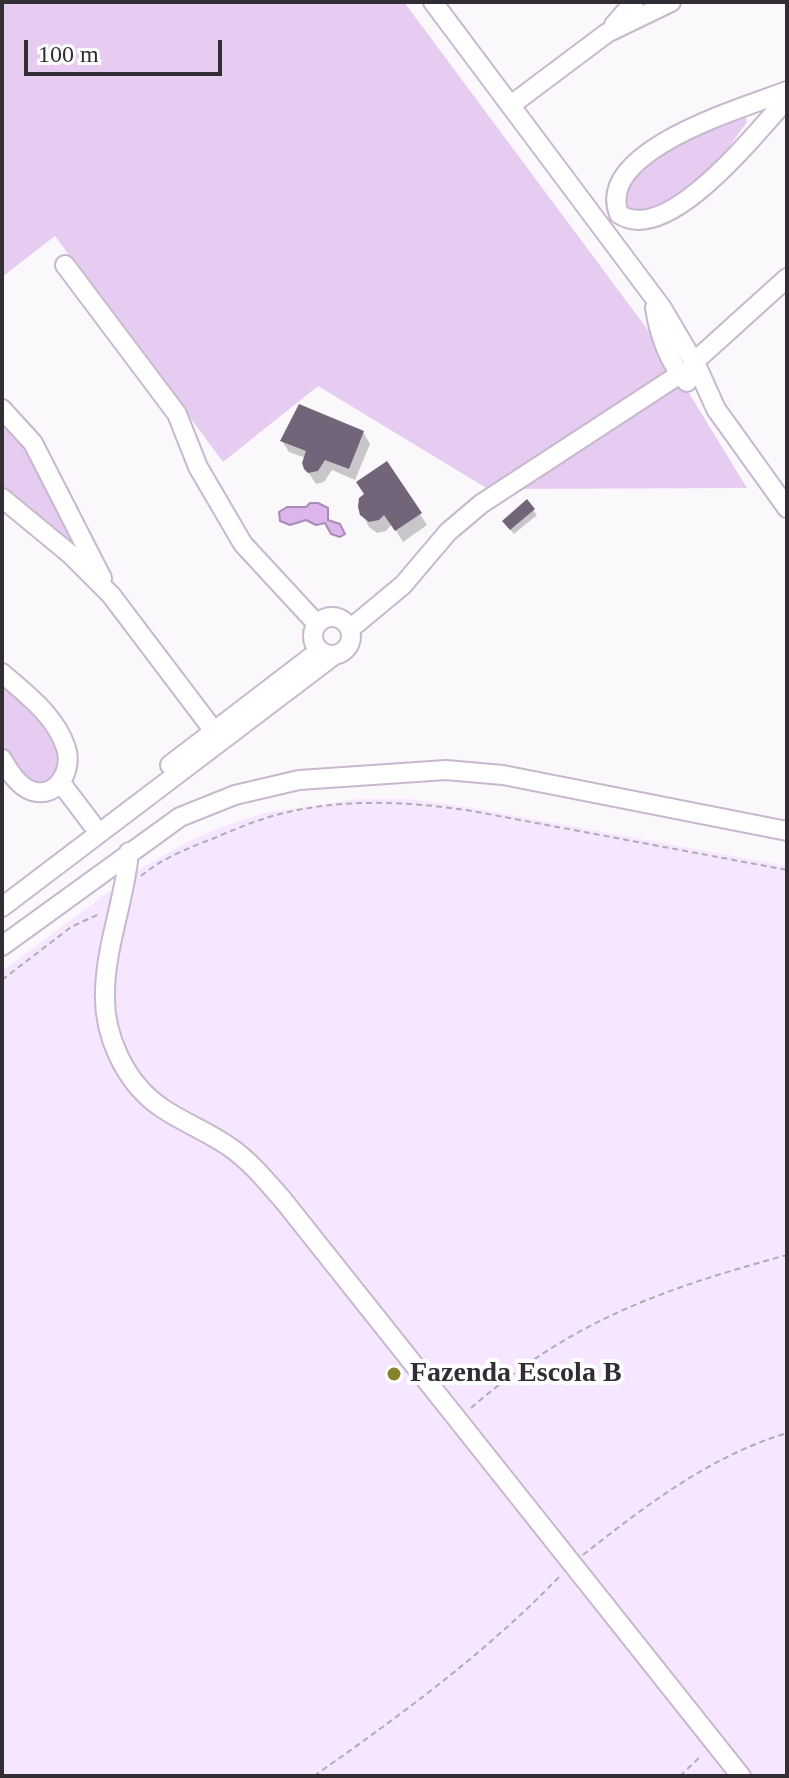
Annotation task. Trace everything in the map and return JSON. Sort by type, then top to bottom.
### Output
[{"type":"street","points":[[433,2],[653,297],[667,350],[687,368],[787,508]]},
{"type":"street","points":[[607,33],[634,2]]},
{"type":"street","points":[[511,105],[648,6],[671,2]]},
{"type":"street","points":[[787,91],[674,135],[656,146],[632,168],[620,186],[616,198],[619,214],[626,219],[640,221],[668,212],[707,185],[787,99]]},
{"type":"street","points":[[748,106],[761,127]]},
{"type":"street","points":[[602,227],[619,214]]},
{"type":"street","points":[[65,265],[177,414],[198,467],[243,544],[317,624]]},
{"type":"street","points":[[347,625],[390,586],[417,555],[427,555],[454,526],[481,504],[687,368],[780,288],[787,278]]},
{"type":"street","points":[[2,409],[33,443],[78,550],[214,731]]},
{"type":"street","points":[[770,485],[787,476]]},
{"type":"street","points":[[2,498],[78,550]]},
{"type":"street","points":[[326,653],[312,635],[317,624],[327,617],[347,625]]},
{"type":"street","points":[[2,892],[214,731],[326,653],[348,647],[347,625]]},
{"type":"street","points":[[2,907],[326,653]]},
{"type":"street","points":[[2,673],[39,705],[66,745],[68,772],[61,783],[47,790],[31,790],[12,774],[2,759]]},
{"type":"street","points":[[2,946],[180,817],[235,795],[299,780],[446,770],[503,775],[787,831]]},
{"type":"street","points":[[61,783],[92,824]]},
{"type":"street","points":[[129,852],[112,934],[104,994],[110,1032],[130,1077],[150,1099],[230,1146],[257,1171],[741,1776]]},
{"type":"path","points":[[137,880],[183,850],[276,815],[347,804],[384,802],[472,811],[787,870]]},
{"type":"path","points":[[2,980],[81,920],[113,910],[120,903]]},
{"type":"path","points":[[458,1419],[533,1358],[588,1325],[685,1285],[787,1255]]},
{"type":"path","points":[[314,1776],[423,1698],[536,1600],[573,1563],[665,1492],[787,1433]]},
{"type":"path","points":[[680,1776],[715,1743]]},
{"type":"shaded area","points":[[2,2],[404,2],[662,349],[747,488],[488,489],[318,386],[223,462],[55,236],[2,277]]},
{"type":"shaded area","points":[[746,117],[747,122],[713,169],[660,210],[638,216],[624,206],[627,186],[666,149],[705,129]]},
{"type":"shaded area","points":[[2,417],[29,447],[74,541],[72,544],[69,545],[2,491]]},
{"type":"shaded area","points":[[310,503],[328,508],[328,520],[340,524],[345,534],[340,537],[331,534],[325,523],[316,525],[306,520],[290,525],[280,521],[279,512],[287,507],[306,507]]},
{"type":"shaded area","points":[[2,680],[38,718],[66,763],[46,784],[38,786],[25,779],[2,747]]},
{"type":"shaded area","name":"Fazenda Escola B","points":[[358,799],[409,799],[468,807],[787,866],[787,1776],[2,1776],[2,971],[138,870],[184,844],[216,829],[264,813]]},
{"type":"building","points":[[299,404],[364,431],[349,469],[325,460],[318,471],[308,473],[302,463],[306,451],[280,441]]},
{"type":"building","points":[[387,461],[422,513],[395,531],[384,515],[379,520],[369,522],[360,515],[358,507],[359,498],[364,494],[356,482]]},
{"type":"building","points":[[527,499],[535,509],[510,530],[502,521]]},
{"type":"place","name":"Fazenda Escola B","points":[[394,1374]]}]
